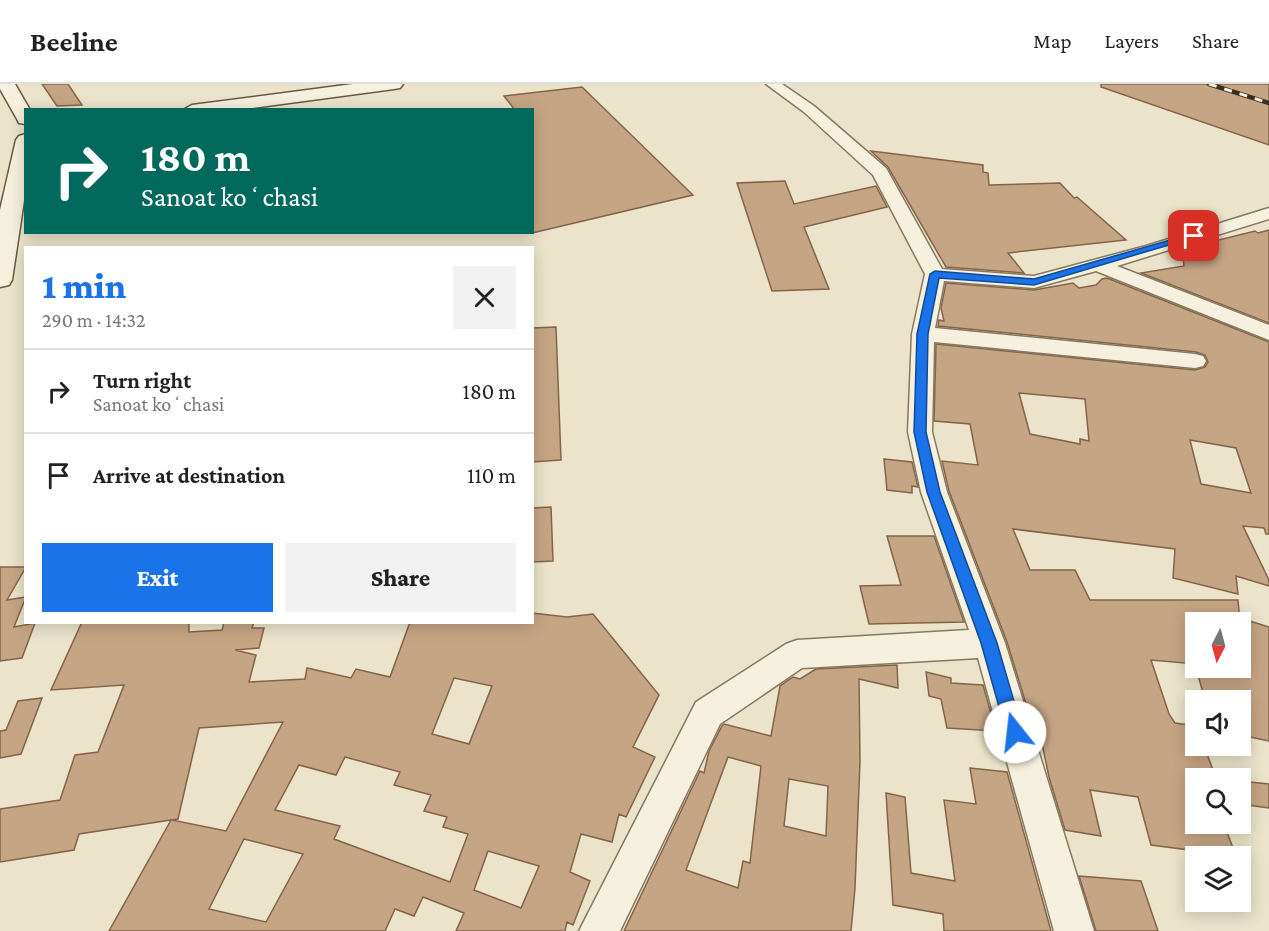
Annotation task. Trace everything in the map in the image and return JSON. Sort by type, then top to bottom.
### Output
[{"type":"main road","points":[[6,84],[24,115]]},
{"type":"main road","points":[[208,108],[394,84]]},
{"type":"main road","points":[[0,280],[7,193],[24,146]]},
{"type":"street","points":[[772,84],[809,109],[880,171],[935,274],[922,334],[920,432],[934,492],[989,643],[1074,931]]},
{"type":"street","points":[[935,274],[1034,282],[1153,250],[1269,213]]},
{"type":"street","points":[[1095,264],[1269,333]]},
{"type":"street","points":[[922,334],[1195,361]]},
{"type":"street","points":[[599,931],[708,713],[797,654],[989,643]]},
{"type":"building","points":[[42,84],[68,84],[82,105],[57,106]]},
{"type":"building","points":[[1101,84],[1269,84],[1269,145],[1101,87]]},
{"type":"building","points":[[582,87],[693,195],[534,233],[534,108],[513,108],[504,96]]},
{"type":"building","points":[[871,151],[983,165],[983,172],[988,173],[989,185],[1060,183],[1074,198],[1077,197],[1126,240],[1008,253],[1024,273],[946,267],[888,167]]},
{"type":"building","points":[[785,181],[794,204],[876,186],[887,207],[804,227],[829,289],[772,291],[737,183]]},
{"type":"building","points":[[1269,230],[1269,323],[1141,273],[1184,266],[1182,249],[1255,231],[1258,233]]},
{"type":"building","points":[[1107,278],[1269,342],[1269,534],[1266,534],[1264,528],[1243,526],[1269,580],[1269,586],[1236,576],[1238,594],[1173,578],[1175,549],[1013,529],[1030,570],[1075,570],[1090,600],[1238,600],[1239,612],[1185,612],[1185,663],[1151,660],[1169,714],[1175,723],[1185,724],[1185,756],[1208,756],[1212,768],[1185,768],[1185,834],[1228,834],[1232,846],[1185,846],[1185,849],[1151,845],[1138,797],[1090,790],[1101,836],[1065,830],[1049,777],[1040,734],[1035,733],[1007,642],[949,491],[942,461],[978,465],[970,424],[934,421],[936,344],[1195,370],[1205,367],[1208,362],[1205,355],[1196,352],[938,326],[939,320],[944,321],[941,308],[946,283],[1034,290],[1073,283],[1079,288],[1096,285],[1102,279]],"holes":[[[1019,393],[1085,399],[1089,441],[1080,439],[1080,444],[1030,434]],[[1190,440],[1236,448],[1251,493],[1201,484]]]},
{"type":"building","points":[[556,327],[561,460],[534,462],[534,328]]},
{"type":"building","points":[[884,459],[912,462],[918,487],[912,486],[912,493],[887,490]]},
{"type":"building","points":[[551,507],[553,561],[534,562],[534,508]]},
{"type":"building","points":[[887,536],[934,536],[964,622],[869,624],[860,586],[901,585]]},
{"type":"building","points":[[0,567],[24,567],[7,600],[24,597],[14,627],[35,624],[22,658],[0,661]]},
{"type":"building","points":[[534,613],[567,617],[593,614],[659,695],[633,747],[655,757],[626,817],[619,814],[612,842],[581,834],[570,872],[590,881],[573,925],[567,922],[565,931],[456,931],[464,913],[423,897],[414,916],[395,909],[385,931],[109,931],[171,820],[79,834],[74,850],[0,862],[0,809],[60,800],[75,755],[98,752],[124,685],[51,690],[81,624],[189,624],[189,632],[222,630],[224,624],[253,624],[252,628],[264,628],[259,648],[235,650],[256,655],[249,682],[305,679],[307,668],[351,678],[356,669],[390,677],[409,624],[534,624]],"holes":[[[454,678],[492,686],[469,744],[432,734]],[[283,722],[226,831],[172,820],[178,819],[199,728]],[[345,757],[400,772],[394,785],[431,795],[424,811],[447,817],[443,827],[468,834],[450,882],[334,839],[340,826],[275,810],[299,765],[336,775]],[[244,839],[303,854],[266,922],[209,909]],[[488,851],[539,866],[521,908],[474,890]]]},
{"type":"building","points":[[1251,621],[1269,627],[1269,741],[1251,737],[1251,690],[1202,690],[1199,678],[1251,678]]},
{"type":"building","points":[[897,665],[898,688],[859,679],[860,761],[851,931],[624,931],[700,771],[704,773],[709,751],[722,726],[724,724],[771,736],[780,686],[793,677],[800,679],[816,669]],"holes":[[[728,757],[761,766],[750,863],[743,861],[738,888],[686,870]],[[789,779],[828,786],[826,836],[784,826]]]},
{"type":"building","points":[[926,672],[951,678],[951,683],[983,685],[996,731],[947,728],[941,699],[929,696]]},
{"type":"building","points":[[42,698],[21,754],[0,758],[0,731],[6,730],[18,701]]},
{"type":"building","points":[[970,768],[1007,772],[1051,931],[944,931],[943,914],[893,905],[886,793],[905,797],[911,873],[955,881],[944,800],[976,804]]},
{"type":"building","points":[[1251,782],[1269,784],[1269,808],[1251,806]]},
{"type":"building","points":[[1079,876],[1141,881],[1158,931],[1096,931]]},
{"type":"railway","points":[[1209,84],[1269,103]]},
{"type":"route","points":[[1015,732],[989,643],[934,492],[920,432],[922,334],[935,274],[1034,282],[1153,250],[1194,236]]}]
